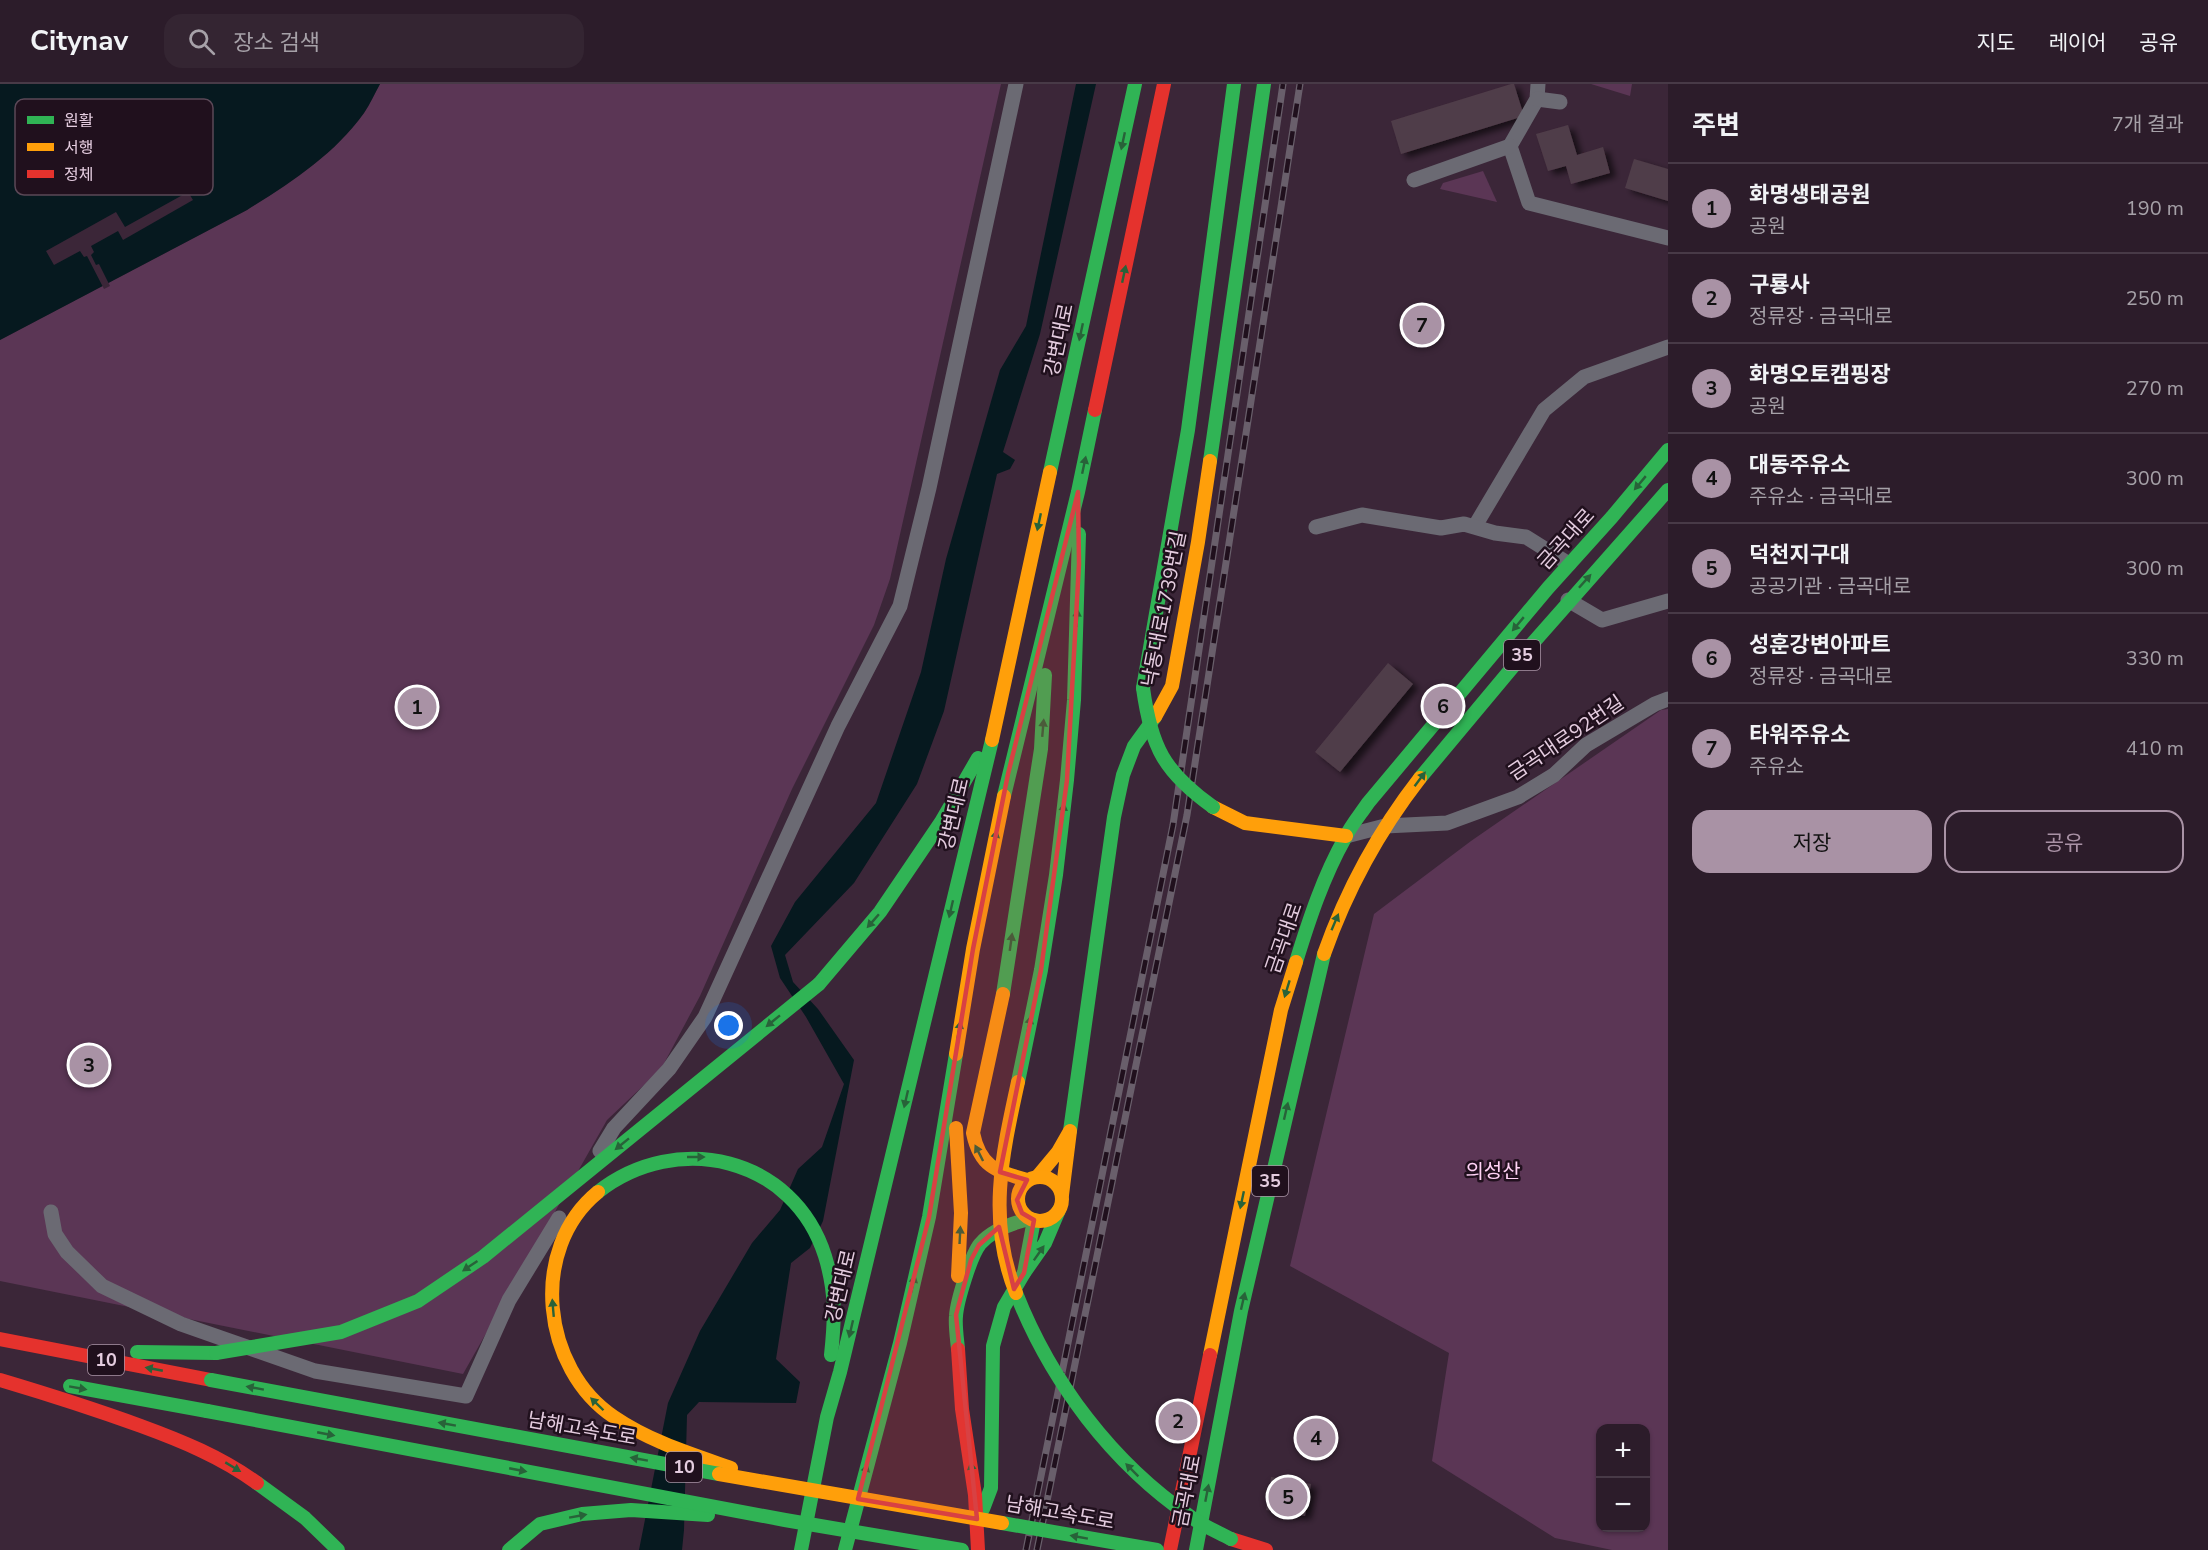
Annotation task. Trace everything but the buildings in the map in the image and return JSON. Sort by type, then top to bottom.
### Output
[{"type":"main road","name":"강변대로","points":[[800,1547],[827,1417],[840,1372],[994,730],[1135,84]]},
{"type":"main road","points":[[1234,84],[1188,430],[1143,688],[1148,724],[1163,760],[1186,787],[1213,807],[1245,823],[1346,836]]},
{"type":"main road","name":"낙동대로1739번길","points":[[1062,1195],[1114,817],[1134,746],[1161,708],[1172,686],[1174,675],[1200,531],[1264,84]]},
{"type":"main road","points":[[845,1550],[900,1343],[929,1217],[973,949],[1008,774],[1078,492],[1164,86]]},
{"type":"main road","name":"금곡대로","points":[[1170,1550],[1281,1010],[1296,959],[1323,884],[1346,836],[1368,803],[1668,450]]},
{"type":"main road","name":"금곡대로","points":[[1196,1550],[1241,1311],[1320,964],[1334,925],[1362,864],[1385,826],[1444,747],[1568,600],[1668,490]]},
{"type":"main road","points":[[1078,492],[1079,564],[1074,700],[1067,780],[1056,875],[1041,970],[1002,1157],[1000,1234],[1006,1263],[1025,1318],[1040,1347],[1072,1397],[1120,1457],[1165,1500],[1197,1523],[1231,1539],[1266,1550]]},
{"type":"main road","points":[[983,1509],[991,1488],[993,1346],[1004,1307],[1054,1230],[1062,1195],[1055,1182],[1049,1178],[1033,1178],[994,1171],[981,1160],[975,1147],[973,1133],[1006,980],[1041,749],[1046,689],[1044,629]]},
{"type":"main road","points":[[64,1352],[216,1353],[342,1332],[418,1301],[483,1257],[819,984],[880,912],[941,822],[994,730]]},
{"type":"main road","points":[[955,1053],[957,1159],[961,1213],[956,1314],[962,1409],[975,1495],[978,1550]]},
{"type":"main road","points":[[1032,1220],[1022,1213],[1017,1200],[1020,1188],[1058,1152],[1070,1131]]},
{"type":"main road","points":[[784,1486],[652,1439],[605,1411],[585,1392],[566,1365],[555,1333],[552,1278],[554,1259],[572,1219],[607,1185],[635,1170],[676,1157],[704,1157],[725,1161],[751,1170],[772,1181],[792,1198],[810,1222],[820,1242],[834,1293],[827,1417]]},
{"type":"main road","points":[[956,1314],[971,1260],[979,1245],[990,1235],[1013,1223],[1048,1220],[1059,1210]]},
{"type":"main road","points":[[1024,1273],[1031,1244],[1032,1220]]},
{"type":"main road","name":"남해고속도로","points":[[0,1340],[784,1486],[1157,1550]]},
{"type":"main road","name":"10","points":[[0,1373],[785,1520],[962,1550]]},
{"type":"main road","points":[[0,1380],[86,1406],[181,1441],[235,1467],[305,1518],[338,1550]]},
{"type":"main road","points":[[509,1550],[540,1524],[582,1514],[631,1510],[785,1520]]},
{"type":"street","points":[[51,1212],[55,1234],[67,1252],[102,1286],[181,1324],[315,1371],[466,1396],[508,1300],[614,1128],[669,1069],[705,1017],[838,726],[900,606],[930,488],[1016,84]]},
{"type":"street","points":[[1414,180],[1510,147],[1538,91],[1560,102]]},
{"type":"street","points":[[1510,147],[1529,203],[1668,238]]},
{"type":"street","points":[[1475,526],[1544,410],[1584,377],[1668,347]]},
{"type":"street","points":[[1316,528],[1362,515],[1441,528],[1464,524],[1526,537],[1569,564]]},
{"type":"street","points":[[1568,600],[1602,620],[1668,601]]},
{"type":"street","name":"금곡대로92번길","points":[[1346,836],[1385,826],[1446,823],[1518,797],[1554,776],[1586,745],[1655,704],[1668,699]]},
{"type":"highlighted area","points":[[1078,492],[1079,564],[1067,780],[1041,970],[1000,1172],[1027,1180],[1017,1200],[1022,1213],[1034,1220],[1024,1273],[1014,1289],[999,1227],[979,1245],[971,1260],[956,1315],[977,1519],[858,1499],[929,1217],[973,949],[1008,774]]},
{"type":"green space","points":[[380,84],[1001,84],[890,579],[874,625],[792,789],[700,996],[661,1069],[607,1120],[463,1374],[0,1281],[0,340],[247,210],[279,189],[339,142],[364,113]]},
{"type":"green space","points":[[1591,84],[1632,84],[1630,96]]},
{"type":"green space","points":[[1483,171],[1497,202],[1440,189],[1443,183]]},
{"type":"green space","name":"의성산","points":[[1668,709],[1668,1550],[1612,1550],[1555,1538],[1432,1461],[1449,1353],[1290,1266],[1374,914],[1471,841],[1661,710]]},
{"type":"water","points":[[0,84],[380,84],[364,113],[339,142],[279,189],[247,210],[0,340]]},
{"type":"water","points":[[1076,84],[1096,84],[1040,334],[1003,452],[1015,460],[1010,469],[997,474],[944,711],[917,784],[854,883],[785,955],[793,982],[818,1009],[854,1060],[823,1221],[810,1248],[791,1263],[776,1359],[800,1382],[796,1403],[699,1402],[687,1415],[682,1550],[639,1550],[668,1403],[700,1331],[752,1243],[780,1210],[798,1169],[822,1147],[844,1084],[806,1017],[780,978],[771,946],[795,902],[876,803],[921,672],[946,559],[1000,370],[1026,326]]},
{"type":"pier","points":[[183,195],[190,195],[193,200],[123,240],[118,231],[91,246],[94,252],[91,255],[96,265],[99,264],[110,286],[104,289],[87,256],[84,257],[80,251],[54,265],[46,251],[116,212],[125,227]]},
{"type":"railway","points":[[1026,1550],[1173,825],[1283,84]]},
{"type":"railway","points":[[1037,1550],[1187,815],[1300,84]]},
{"type":"traffic: fast","points":[[1050,472],[1135,84]]},
{"type":"traffic: fast","points":[[1143,688],[1188,430],[1234,84]]},
{"type":"traffic: fast","points":[[1210,461],[1264,84]]},
{"type":"traffic: fast","points":[[1004,796],[1078,492],[1095,410]]},
{"type":"traffic: fast","points":[[1296,962],[1323,883],[1350,829],[1368,803],[1548,588],[1668,450]]},
{"type":"traffic: fast","points":[[1420,778],[1532,644],[1668,490]]},
{"type":"traffic: fast","points":[[1018,1082],[1041,970],[1056,875],[1067,780],[1074,700],[1079,534]]},
{"type":"traffic: fast","points":[[1003,994],[1041,749],[1045,675]]},
{"type":"traffic: fast","points":[[1143,688],[1150,727],[1171,770],[1213,807]]},
{"type":"traffic: fast","points":[[1070,1131],[1114,817],[1123,775],[1134,746],[1155,717]]},
{"type":"traffic: fast","points":[[801,1550],[827,1417],[840,1372],[992,740]]},
{"type":"traffic: fast","points":[[819,984],[880,912],[941,822],[978,758]]},
{"type":"traffic: fast","points":[[1196,1550],[1241,1311],[1324,954]]},
{"type":"traffic: fast","points":[[216,1353],[341,1332],[418,1301],[483,1257],[819,984]]},
{"type":"traffic: fast","points":[[845,1550],[900,1343],[929,1217],[956,1054]]},
{"type":"traffic: fast","points":[[598,1192],[629,1173],[662,1162],[696,1159],[730,1164],[760,1176],[788,1196],[810,1222],[825,1256],[834,1305],[831,1355]]},
{"type":"traffic: fast","points":[[1034,1220],[1024,1273],[1045,1243],[1059,1210]]},
{"type":"traffic: fast","points":[[958,1349],[957,1309],[965,1278],[976,1250],[996,1231],[1030,1219]]},
{"type":"traffic: fast","points":[[983,1509],[991,1488],[993,1346],[1004,1307],[1024,1273]]},
{"type":"traffic: fast","points":[[1016,1293],[1030,1326],[1066,1389],[1110,1446],[1162,1496],[1196,1520],[1231,1539]]},
{"type":"traffic: fast","points":[[137,1352],[216,1353]]},
{"type":"traffic: fast","points":[[211,1380],[719,1474]]},
{"type":"traffic: fast","points":[[70,1386],[207,1411]]},
{"type":"traffic: fast","points":[[207,1411],[785,1520],[962,1550]]},
{"type":"traffic: fast","points":[[257,1483],[305,1518],[338,1550]]},
{"type":"traffic: fast","points":[[509,1550],[540,1524],[582,1514],[631,1510],[708,1515]]},
{"type":"traffic: fast","points":[[1002,1523],[1157,1550]]},
{"type":"traffic: slow","points":[[1155,717],[1172,686],[1210,461]]},
{"type":"traffic: slow","points":[[992,740],[1050,472]]},
{"type":"traffic: slow","points":[[1324,954],[1353,884],[1377,840],[1420,778]]},
{"type":"traffic: slow","points":[[956,1054],[973,949],[1004,796]]},
{"type":"traffic: slow","points":[[1213,807],[1245,823],[1346,836]]},
{"type":"traffic: slow","points":[[1210,1355],[1281,1010],[1296,962]]},
{"type":"traffic: slow","points":[[1003,994],[973,1133],[980,1153],[991,1166],[1006,1174],[1027,1180]]},
{"type":"traffic: slow","points":[[1016,1293],[1007,1266],[1002,1240],[1000,1188],[1007,1136],[1018,1082]]},
{"type":"traffic: slow","points":[[956,1128],[961,1213],[958,1276]]},
{"type":"traffic: slow","points":[[1038,1176],[1058,1152],[1070,1131],[1062,1195]]},
{"type":"traffic: slow","points":[[1040,1177],[1049,1178],[1056,1183],[1061,1190],[1062,1199],[1061,1208],[1056,1215],[1049,1220],[1040,1221],[1031,1220],[1024,1215],[1019,1208],[1018,1199],[1019,1190],[1024,1183],[1031,1178],[1040,1177]]},
{"type":"traffic: slow","points":[[598,1192],[576,1216],[561,1244],[553,1276],[553,1308],[559,1340],[571,1370],[590,1396],[627,1426],[671,1446],[731,1468]]},
{"type":"traffic: slow","points":[[719,1474],[1002,1523]]},
{"type":"traffic: jam","points":[[1095,410],[1164,84]]},
{"type":"traffic: jam","points":[[0,1339],[211,1380]]},
{"type":"traffic: jam","points":[[958,1349],[962,1409],[975,1495],[978,1550]]},
{"type":"traffic: jam","points":[[1170,1550],[1210,1355]]},
{"type":"traffic: jam","points":[[0,1380],[141,1426],[201,1450],[257,1483]]},
{"type":"traffic: jam","points":[[1231,1539],[1266,1550]]},
{"type":"place","name":"타워주유소","points":[[1422,325]]},
{"type":"place","name":"성훈강변아파트","points":[[1443,706]]},
{"type":"place","name":"화명생태공원","points":[[417,707]]},
{"type":"place","name":"화명오토캠핑장","points":[[89,1065]]},
{"type":"place","name":"구룡사","points":[[1178,1421]]},
{"type":"place","name":"대동주유소","points":[[1316,1438]]},
{"type":"place","name":"덕천지구대","points":[[1288,1497]]}]
